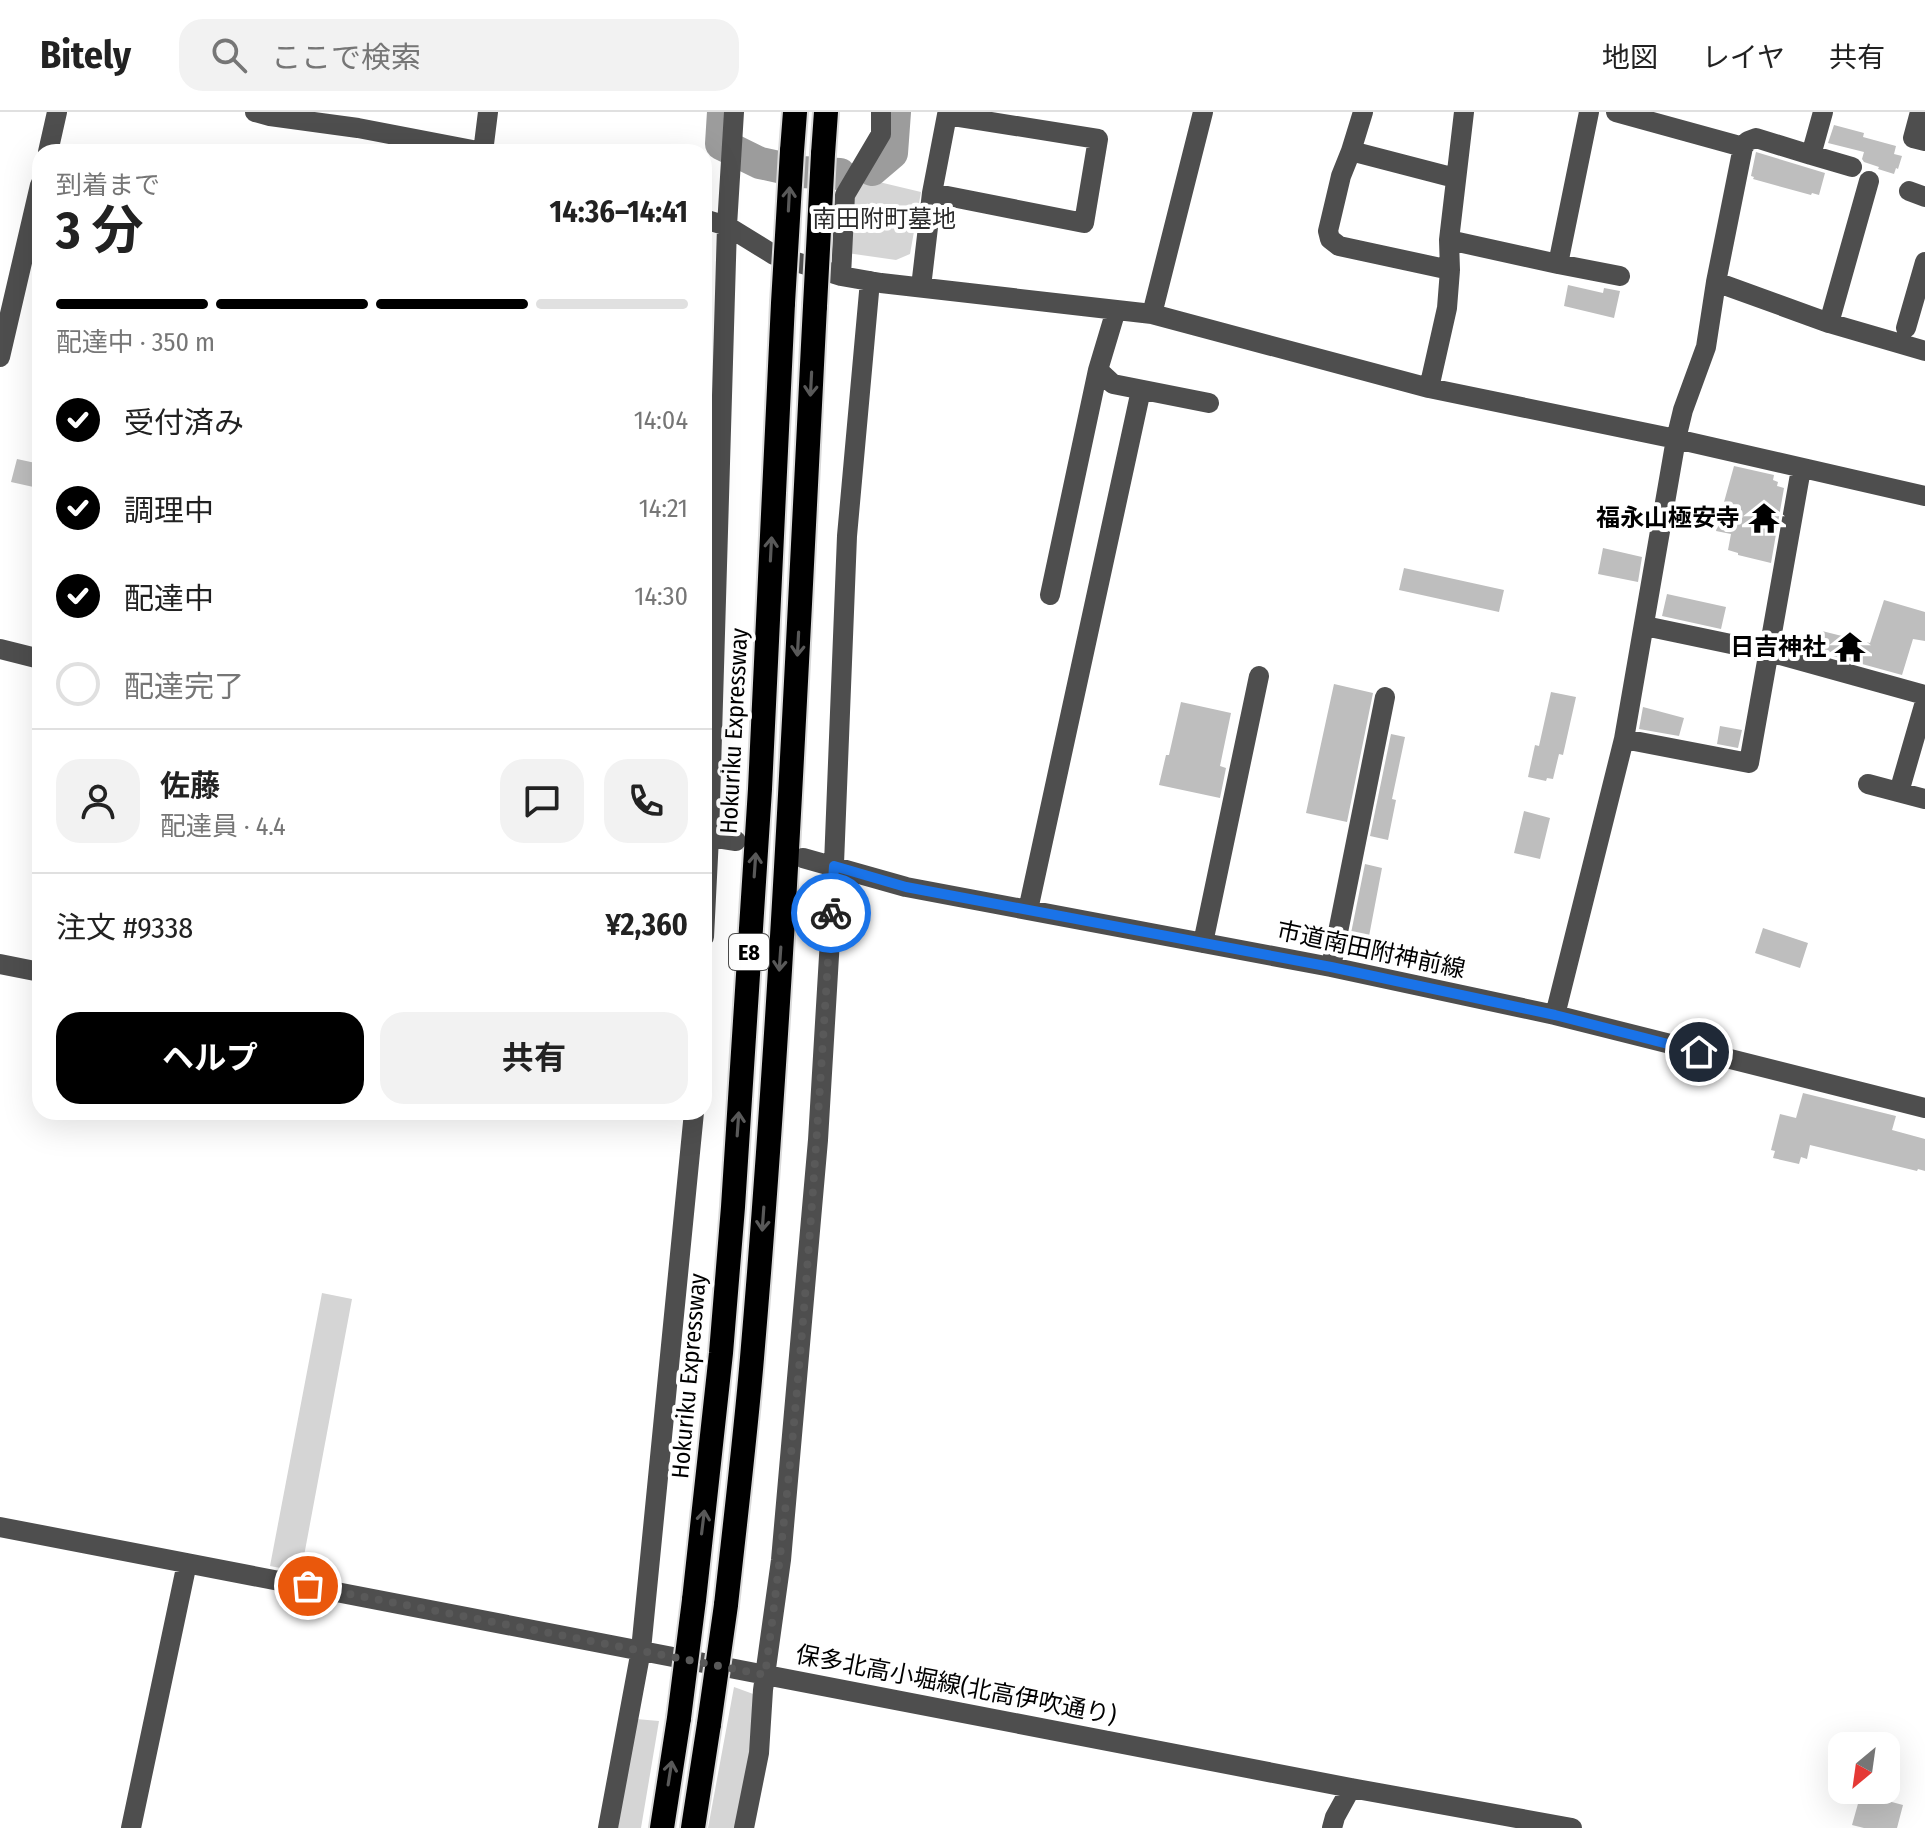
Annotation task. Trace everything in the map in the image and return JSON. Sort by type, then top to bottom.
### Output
[{"type":"highway","name":"Hokuriku Expressway","points":[[662,1828],[694,1600],[721,1353],[733,1207],[760,789],[795,112]]},
{"type":"highway","name":"E8","points":[[693,1828],[726,1605],[752,1360],[790,789],[826,112]]},
{"type":"street","points":[[50,144],[57,112]]},
{"type":"street","points":[[255,112],[441,144]]},
{"type":"street","points":[[484,144],[488,112]]},
{"type":"street","points":[[712,684],[727,226],[734,112]]},
{"type":"street","points":[[841,276],[845,195],[881,134],[881,112]]},
{"type":"street","points":[[1152,314],[1203,112]]},
{"type":"street","points":[[1363,112],[1341,176],[1329,235],[1339,246],[1450,270]]},
{"type":"street","points":[[1429,388],[1447,308],[1449,240],[1464,112]]},
{"type":"street","points":[[1558,264],[1589,112]]},
{"type":"street","points":[[1616,112],[1743,147]]},
{"type":"street","points":[[1811,155],[1823,112]]},
{"type":"street","points":[[1920,112],[1913,138],[1925,141]]},
{"type":"street","points":[[921,287],[932,193],[947,115],[1098,139],[1084,223],[932,193]]},
{"type":"street","points":[[1555,1015],[1624,739],[1676,439],[1706,347],[1743,147],[1756,138],[1852,167]]},
{"type":"street","points":[[1351,151],[1455,178]]},
{"type":"street","points":[[1829,323],[1869,181]]},
{"type":"street","points":[[0,357],[32,219]]},
{"type":"street","points":[[712,221],[727,226],[774,255],[841,276],[1152,314],[1429,388],[1676,439],[1925,496]]},
{"type":"street","points":[[1449,240],[1620,276]]},
{"type":"street","points":[[1906,328],[1925,262]]},
{"type":"street","points":[[744,1828],[759,1753],[765,1675],[781,1560],[816,1155],[834,866],[847,536],[870,281]]},
{"type":"street","points":[[1716,282],[1829,323],[1925,351]]},
{"type":"street","points":[[1050,595],[1098,370],[1116,310]]},
{"type":"street","points":[[1098,370],[1113,384],[1209,403]]},
{"type":"street","points":[[1028,910],[1141,390]]},
{"type":"street","points":[[1624,739],[1749,763],[1801,469]]},
{"type":"street","points":[[1645,626],[1769,652],[1925,695]]},
{"type":"street","points":[[0,649],[32,657]]},
{"type":"street","points":[[1203,943],[1259,676]]},
{"type":"street","points":[[1331,967],[1385,697]]},
{"type":"street","points":[[1899,792],[1925,702]]},
{"type":"street","points":[[1868,784],[1925,799]]},
{"type":"street","points":[[712,837],[736,841]]},
{"type":"street","name":"市道南田附神前線","points":[[803,858],[906,887],[1331,967],[1555,1015],[1925,1108]]},
{"type":"street","points":[[0,964],[32,970]]},
{"type":"street","points":[[608,1828],[641,1650],[693,1120]]},
{"type":"street","name":"保多北高小堀線(北高伊吹通り)","points":[[0,1527],[1572,1828]]},
{"type":"street","points":[[131,1828],[187,1563]]},
{"type":"street","points":[[1332,1828],[1351,1788]]},
{"type":"green space","name":"南田附町墓地","points":[[858,177],[921,192],[910,254],[896,260],[847,253]]},
{"type":"green space","points":[[322,1293],[352,1299],[301,1572],[270,1566]]},
{"type":"green space","points":[[734,1687],[756,1695],[754,1759],[740,1828],[708,1828]]},
{"type":"green space","points":[[636,1719],[659,1721],[641,1828],[618,1828]]},
{"type":"building","points":[[1834,125],[1896,146],[1894,154],[1902,156],[1898,169],[1894,174],[1878,169],[1864,162],[1864,152],[1828,143]]},
{"type":"building","points":[[1756,152],[1825,173],[1819,195],[1753,179]]},
{"type":"building","points":[[1568,285],[1603,293],[1604,288],[1620,291],[1614,318],[1564,306]]},
{"type":"building","points":[[17,459],[32,462],[32,487],[11,482]]},
{"type":"building","points":[[1734,466],[1774,475],[1777,486],[1784,488],[1771,563],[1728,550],[1731,534],[1716,531]]},
{"type":"building","points":[[1603,548],[1642,557],[1638,582],[1598,574]]},
{"type":"building","points":[[1404,568],[1504,590],[1499,612],[1399,590]]},
{"type":"building","points":[[1667,594],[1726,607],[1721,629],[1662,616]]},
{"type":"building","points":[[1884,600],[1925,612],[1925,641],[1913,639],[1902,675],[1804,648],[1807,638],[1820,641],[1822,631],[1870,643]]},
{"type":"building","points":[[1334,684],[1373,693],[1347,822],[1306,813]]},
{"type":"building","points":[[1551,692],[1576,697],[1563,755],[1559,754],[1553,779],[1547,778],[1546,781],[1528,777],[1535,745],[1539,746]]},
{"type":"building","points":[[1181,702],[1231,713],[1220,766],[1226,768],[1220,798],[1159,785]]},
{"type":"building","points":[[1643,707],[1684,718],[1679,736],[1639,729]]},
{"type":"building","points":[[1720,726],[1742,730],[1738,748],[1717,744]]},
{"type":"building","points":[[1391,734],[1405,737],[1392,799],[1396,800],[1388,840],[1370,836]]},
{"type":"building","points":[[1524,811],[1550,818],[1540,859],[1514,853]]},
{"type":"building","points":[[1365,864],[1382,868],[1366,952],[1348,948]]},
{"type":"building","points":[[1763,928],[1808,943],[1800,968],[1755,953]]},
{"type":"building","points":[[1803,1093],[1896,1116],[1892,1130],[1925,1139],[1925,1171],[1810,1145],[1807,1159],[1801,1157],[1799,1164],[1773,1158],[1775,1151],[1771,1150],[1780,1114],[1796,1118]]},
{"type":"building","points":[[1858,1804],[1903,1805],[1897,1828],[1852,1825]]},
{"type":"waterway","points":[[723,112],[721,144],[760,163],[801,172],[840,174]]},
{"type":"waterway","points":[[872,170],[892,153],[895,112]]},
{"type":"way so far","points":[[308,1586],[765,1675],[781,1560],[796,1397],[818,1140],[831,913]]},
{"type":"place","name":"福永山極安寺","points":[[1764,518]]},
{"type":"place","name":"日吉神社","points":[[1850,647]]},
{"type":"route","points":[[831,913],[834,866],[906,887],[1331,967],[1555,1015],[1699,1052]]}]
